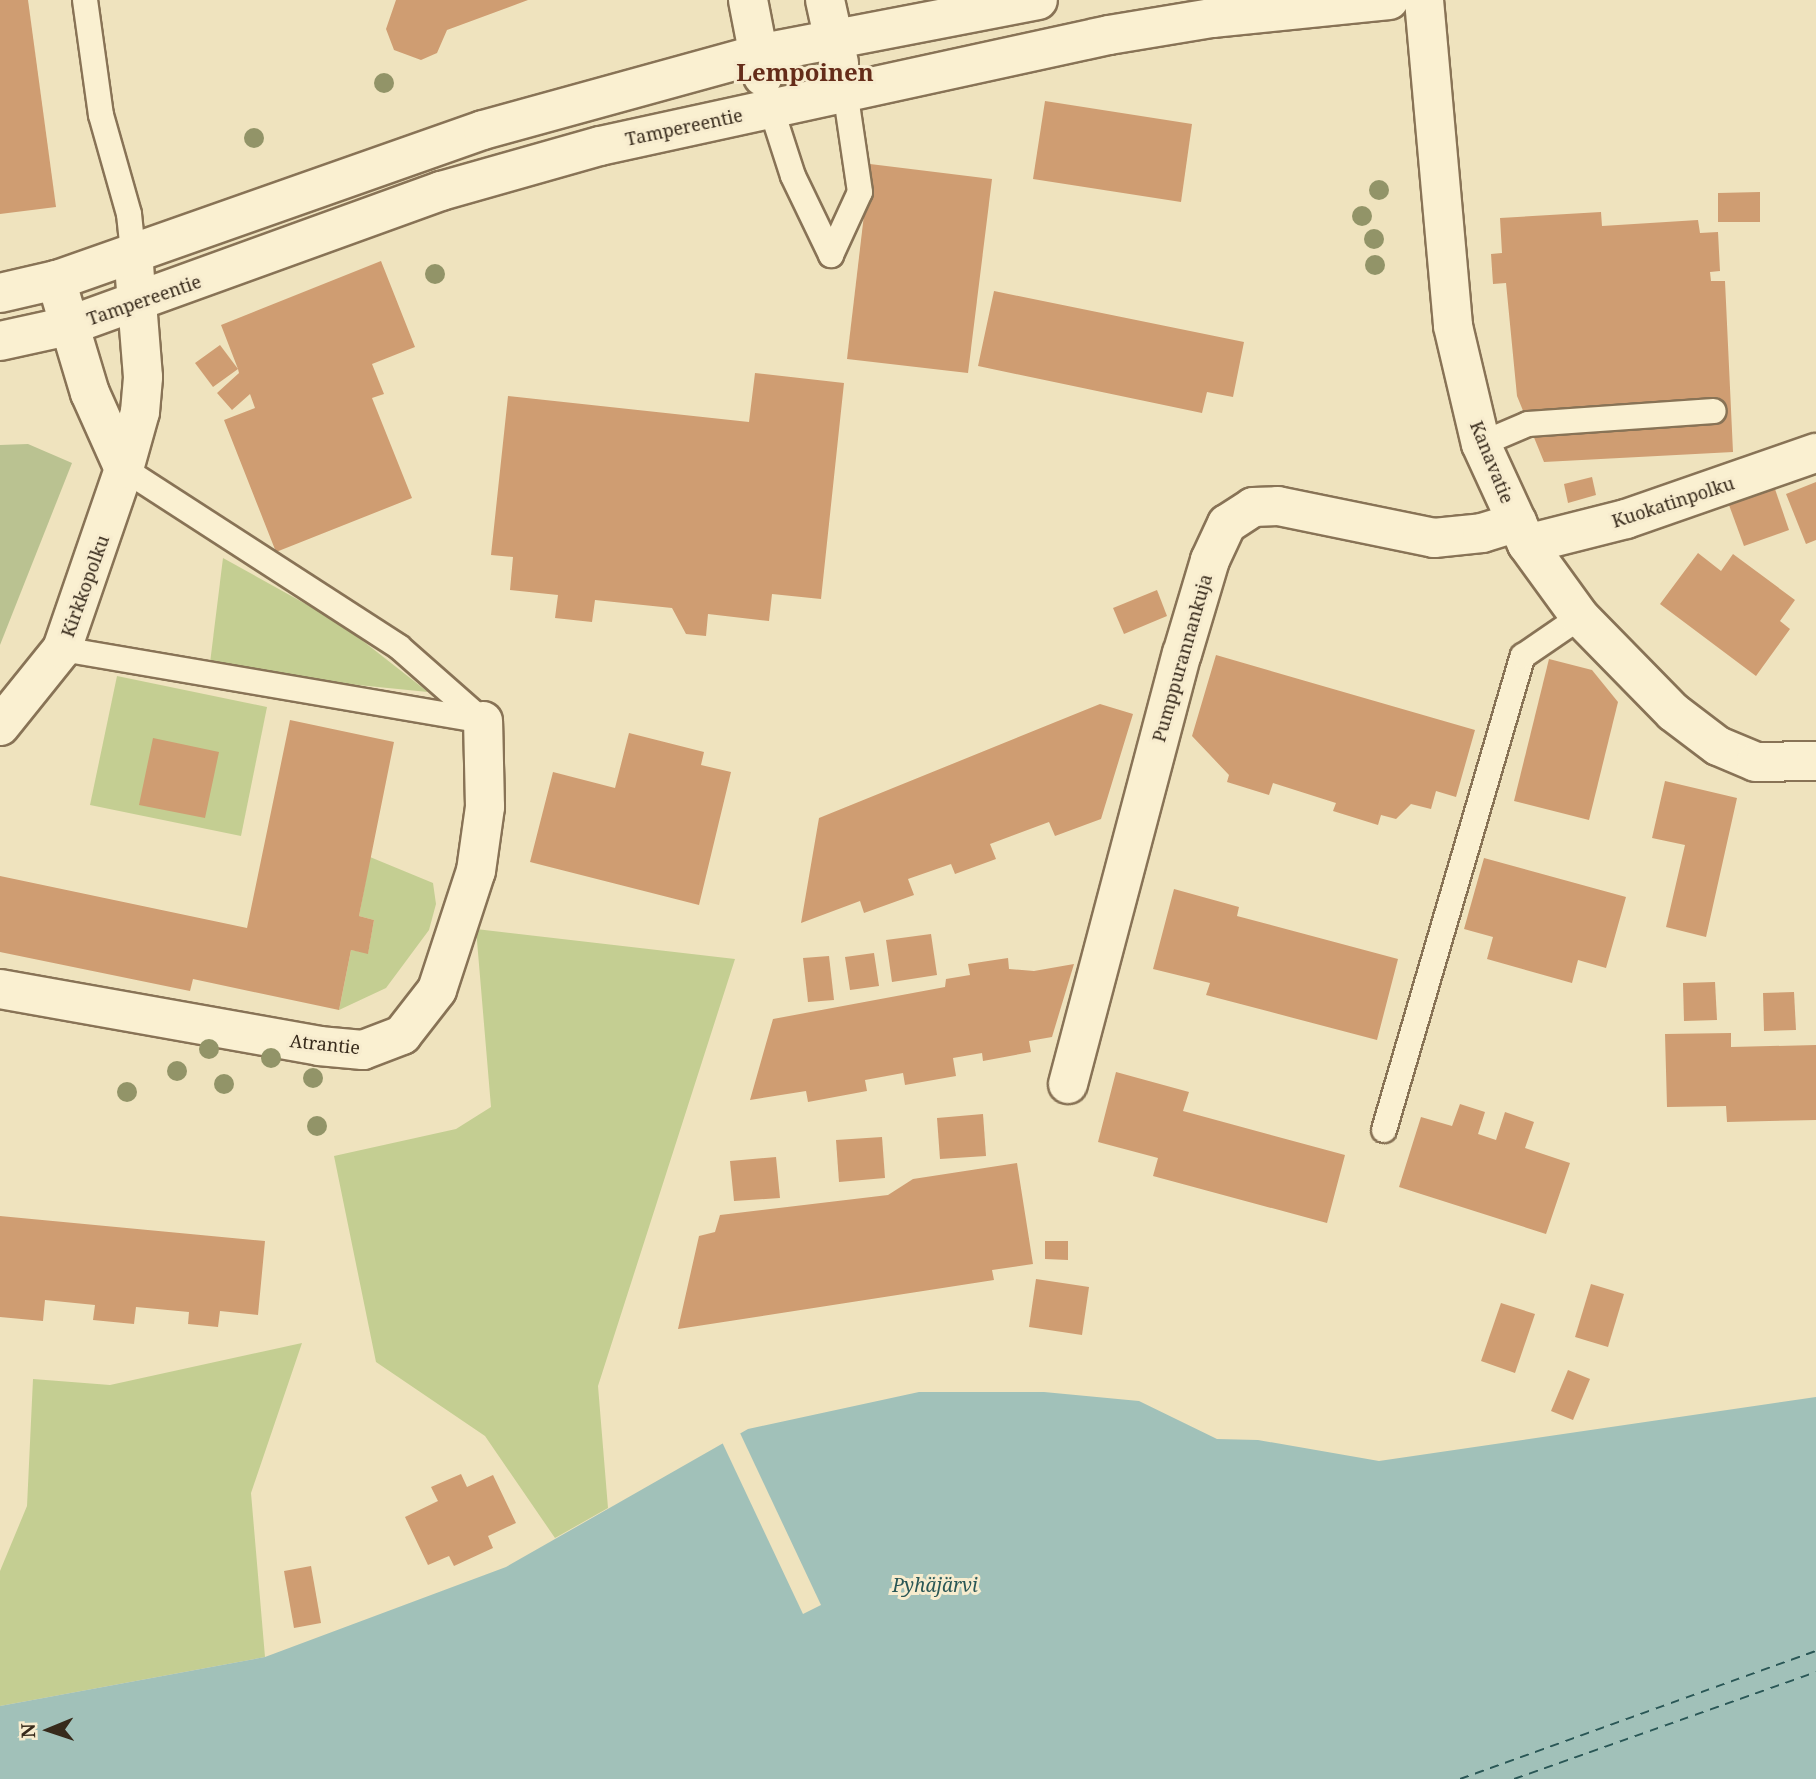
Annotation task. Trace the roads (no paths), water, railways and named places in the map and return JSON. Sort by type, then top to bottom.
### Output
[{"type":"street","points":[[748,0],[771,108]]},
{"type":"street","points":[[825,0],[845,90]]},
{"type":"street","points":[[0,293],[56,280],[483,130],[758,54],[1038,0]]},
{"type":"street","name":"Tampereentie","points":[[0,341],[68,326],[139,303],[440,191],[600,146],[845,90],[1147,28],[1389,0]]},
{"type":"street","name":"Kanavatie","points":[[1424,0],[1452,326],[1481,444],[1522,533],[1580,617],[1673,712],[1718,746],[1756,762],[1816,761]]},
{"type":"street","name":"Kirkkopolku","points":[[0,726],[62,649],[124,469],[142,394],[139,303],[133,253]]},
{"type":"street","points":[[56,280],[90,393],[124,469]]},
{"type":"street","name":"Kuokatinpolku","points":[[1522,533],[1626,519],[1816,453]]},
{"type":"street","name":"Pumppurannankuja","points":[[1068,1084],[1182,654],[1210,560],[1227,524],[1253,507],[1278,506],[1434,538],[1482,533],[1522,533]]},
{"type":"street","name":"Atrantie","points":[[0,989],[319,1046],[363,1050],[402,1035],[436,989],[476,871],[485,807],[483,722]]},
{"type":"lane","points":[[85,0],[101,115],[129,214],[133,253]]},
{"type":"lane","points":[[771,108],[793,176],[831,255],[860,192],[845,90]]},
{"type":"lane","points":[[1481,444],[1528,424],[1714,411]]},
{"type":"lane","points":[[124,469],[399,647],[483,722]]},
{"type":"lane","points":[[1384,1130],[1523,656],[1580,617]]},
{"type":"lane","points":[[62,649],[483,722]]},
{"type":"water","name":"Pyhäjärvi","points":[[919,1392],[1044,1392],[1139,1401],[1217,1439],[1258,1440],[1379,1461],[1816,1397],[1816,1779],[0,1779],[0,1706],[265,1657],[506,1567],[748,1429]]},
{"type":"district","name":"Lempoinen","points":[[805,72]]}]
